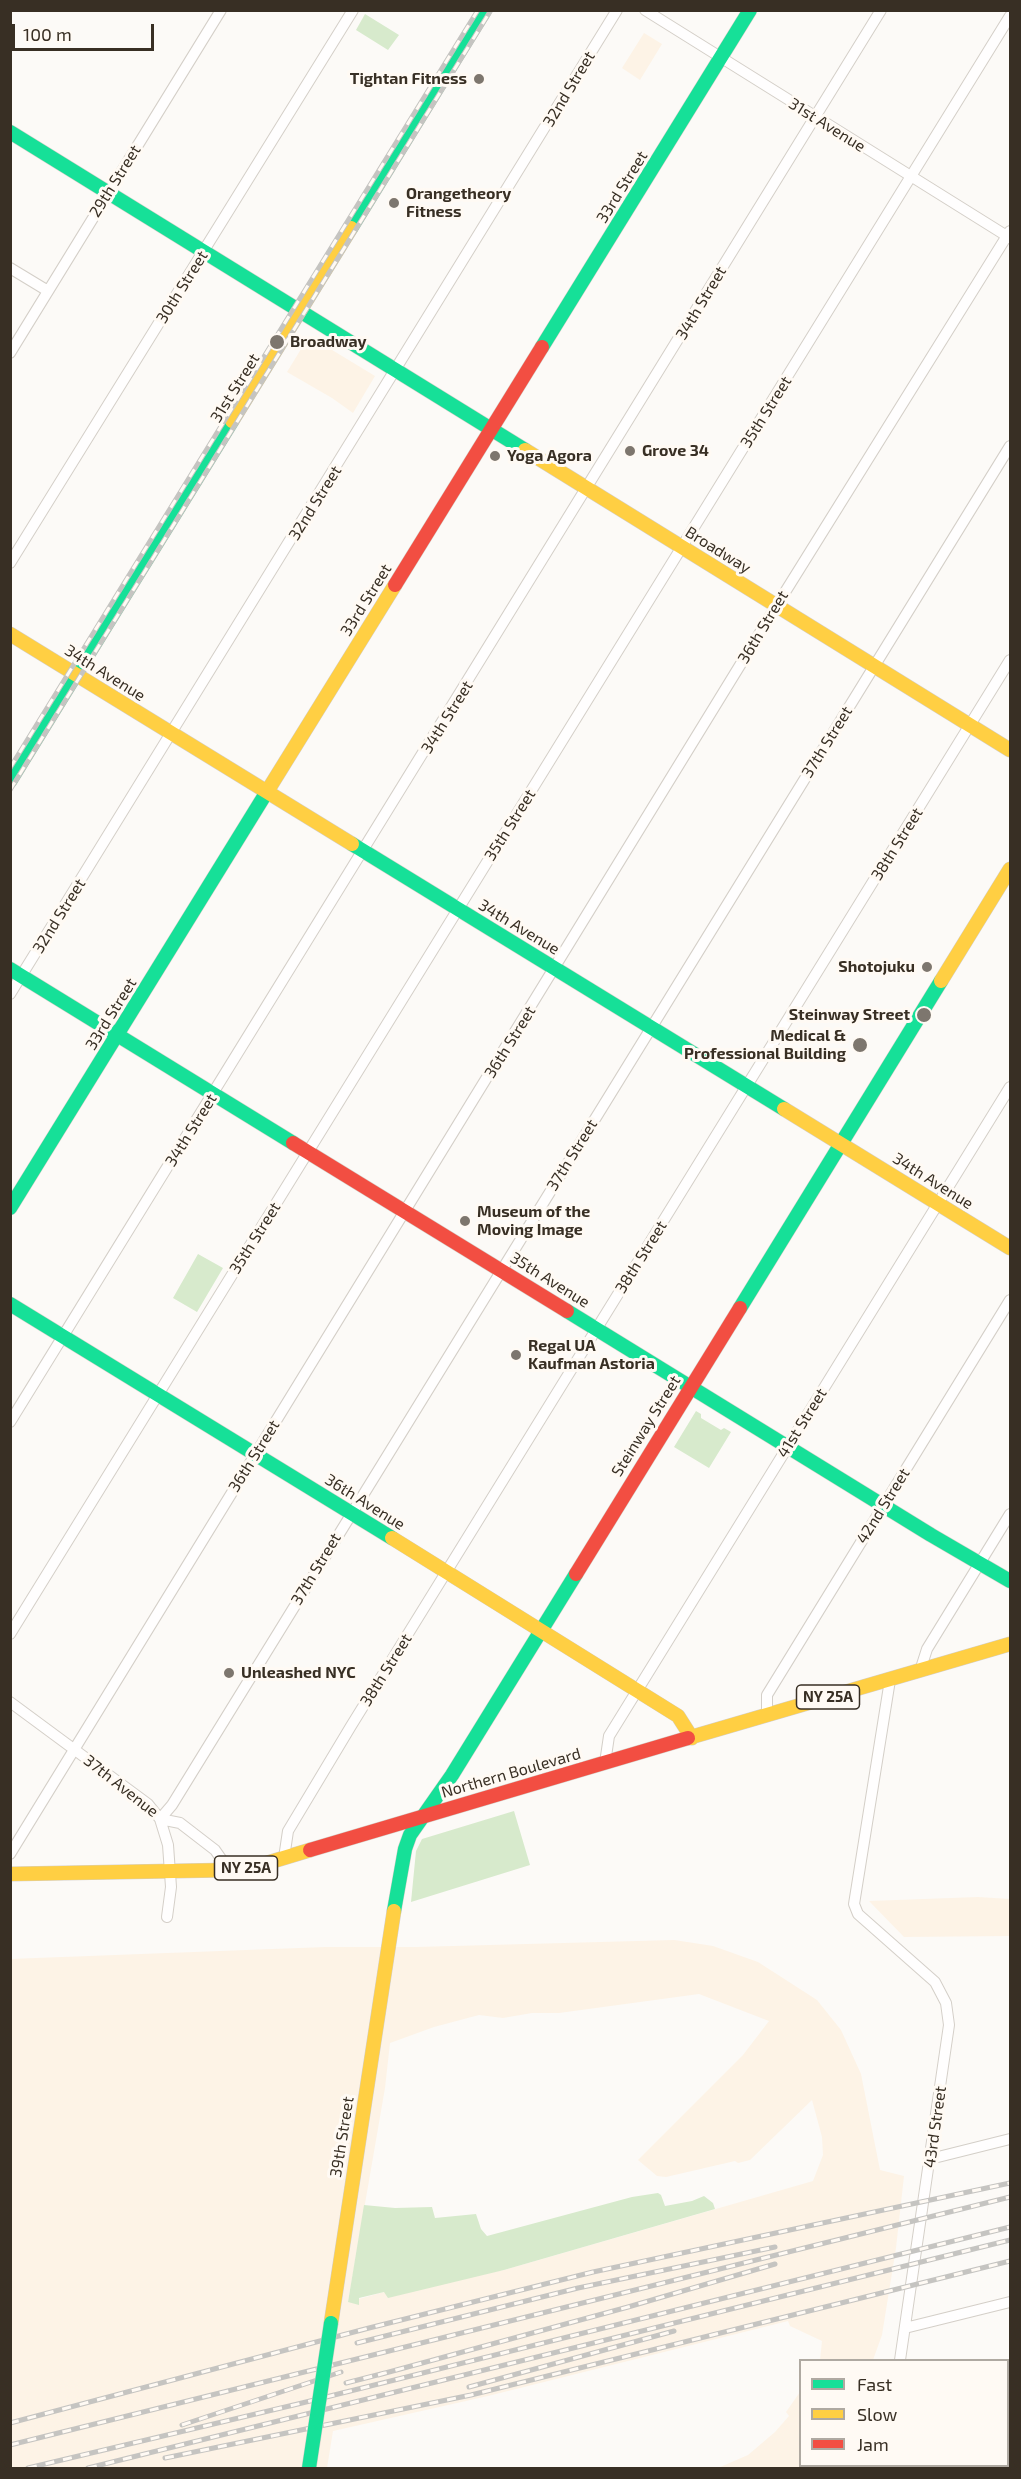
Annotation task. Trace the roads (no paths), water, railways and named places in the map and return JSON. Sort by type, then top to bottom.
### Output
[{"type":"main road","name":"31st Street","points":[[10,781],[485,10]]},
{"type":"main road","name":"33rd Street","points":[[10,1208],[750,10]]},
{"type":"main road","name":"Broadway","points":[[10,132],[1011,750]]},
{"type":"main road","name":"34th Avenue","points":[[10,634],[1011,1248]]},
{"type":"main road","name":"Steinway Street","points":[[423,1816],[452,1775],[1011,869]]},
{"type":"main road","name":"35th Avenue","points":[[16,972],[979,1564],[1011,1581]]},
{"type":"main road","name":"36th Avenue","points":[[10,1304],[541,1629],[678,1716],[692,1738]]},
{"type":"main road","name":"Northern Boulevard","points":[[10,1874],[248,1868],[1011,1644]]},
{"type":"main road","name":"39th Street","points":[[309,2469],[406,1845],[412,1831],[423,1816]]},
{"type":"street","name":"29th Street","points":[[10,352],[221,10]]},
{"type":"street","name":"30th Street","points":[[10,563],[353,10]]},
{"type":"street","name":"32nd Street","points":[[10,994],[16,972],[172,733],[617,10]]},
{"type":"street","name":"31st Avenue","points":[[645,10],[911,177],[1010,235]]},
{"type":"street","name":"34th Street","points":[[10,1422],[588,489],[881,10]]},
{"type":"street","name":"35th Street","points":[[10,1634],[1011,16]]},
{"type":"street","name":"36th Street","points":[[10,1854],[777,605],[1010,235]]},
{"type":"street","points":[[10,268],[48,291]]},
{"type":"street","name":"37th Street","points":[[160,1819],[172,1805],[1011,446]]},
{"type":"street","name":"38th Street","points":[[284,1858],[288,1831],[1011,660]]},
{"type":"street","name":"41st Street","points":[[605,1763],[609,1736],[1011,1087]]},
{"type":"street","name":"42nd Street","points":[[767,1716],[767,1695],[1011,1300]]},
{"type":"street","points":[[920,1671],[927,1649],[1011,1514]]},
{"type":"street","name":"43rd Street","points":[[890,1680],[854,1899],[858,1914],[926,1972],[940,1989],[945,2003],[948,2033],[900,2359]]},
{"type":"street","name":"37th Avenue","points":[[10,1702],[148,1804],[160,1819],[180,1822],[216,1850],[229,1870]]},
{"type":"street","points":[[160,1819],[167,1839],[170,1871],[171,1887],[167,1917]]},
{"type":"street","points":[[930,2159],[1011,2139]]},
{"type":"street","points":[[904,2328],[1011,2302]]},
{"type":"railway","points":[[10,768],[478,10]]},
{"type":"railway","points":[[10,790],[491,10]]},
{"type":"railway","points":[[10,2423],[369,2328],[593,2272],[1010,2183]]},
{"type":"railway","points":[[10,2445],[1010,2197]]},
{"type":"railway","points":[[28,2468],[302,2403],[1010,2227]]},
{"type":"railway","points":[[88,2468],[1010,2240]]},
{"type":"railway","points":[[357,2343],[578,2288],[775,2247]]},
{"type":"railway","points":[[165,2458],[471,2395],[1010,2261]]},
{"type":"railway","points":[[378,2375],[628,2307],[775,2264]]},
{"type":"railway","points":[[469,2387],[674,2331]]},
{"type":"railway","points":[[182,2425],[341,2372]]},
{"type":"railway","points":[[346,2383],[385,2373]]},
{"type":"place","name":"Tightan Fitness","points":[[479,79]]},
{"type":"place","name":"Orangetheory Fitness","points":[[394,203]]},
{"type":"place","name":"Broadway","points":[[277,342]]},
{"type":"place","name":"Grove 34","points":[[630,451]]},
{"type":"place","name":"Yoga Agora","points":[[495,456]]},
{"type":"place","name":"Shotojuku","points":[[927,967]]},
{"type":"place","name":"Steinway Street","points":[[924,1015]]},
{"type":"place","name":"Medical & Professional Building","points":[[860,1045]]},
{"type":"place","name":"Museum of the Moving Image","points":[[465,1221]]},
{"type":"place","name":"Regal UA Kaufman Astoria","points":[[516,1355]]},
{"type":"place","name":"Unleashed NYC","points":[[229,1673]]}]
